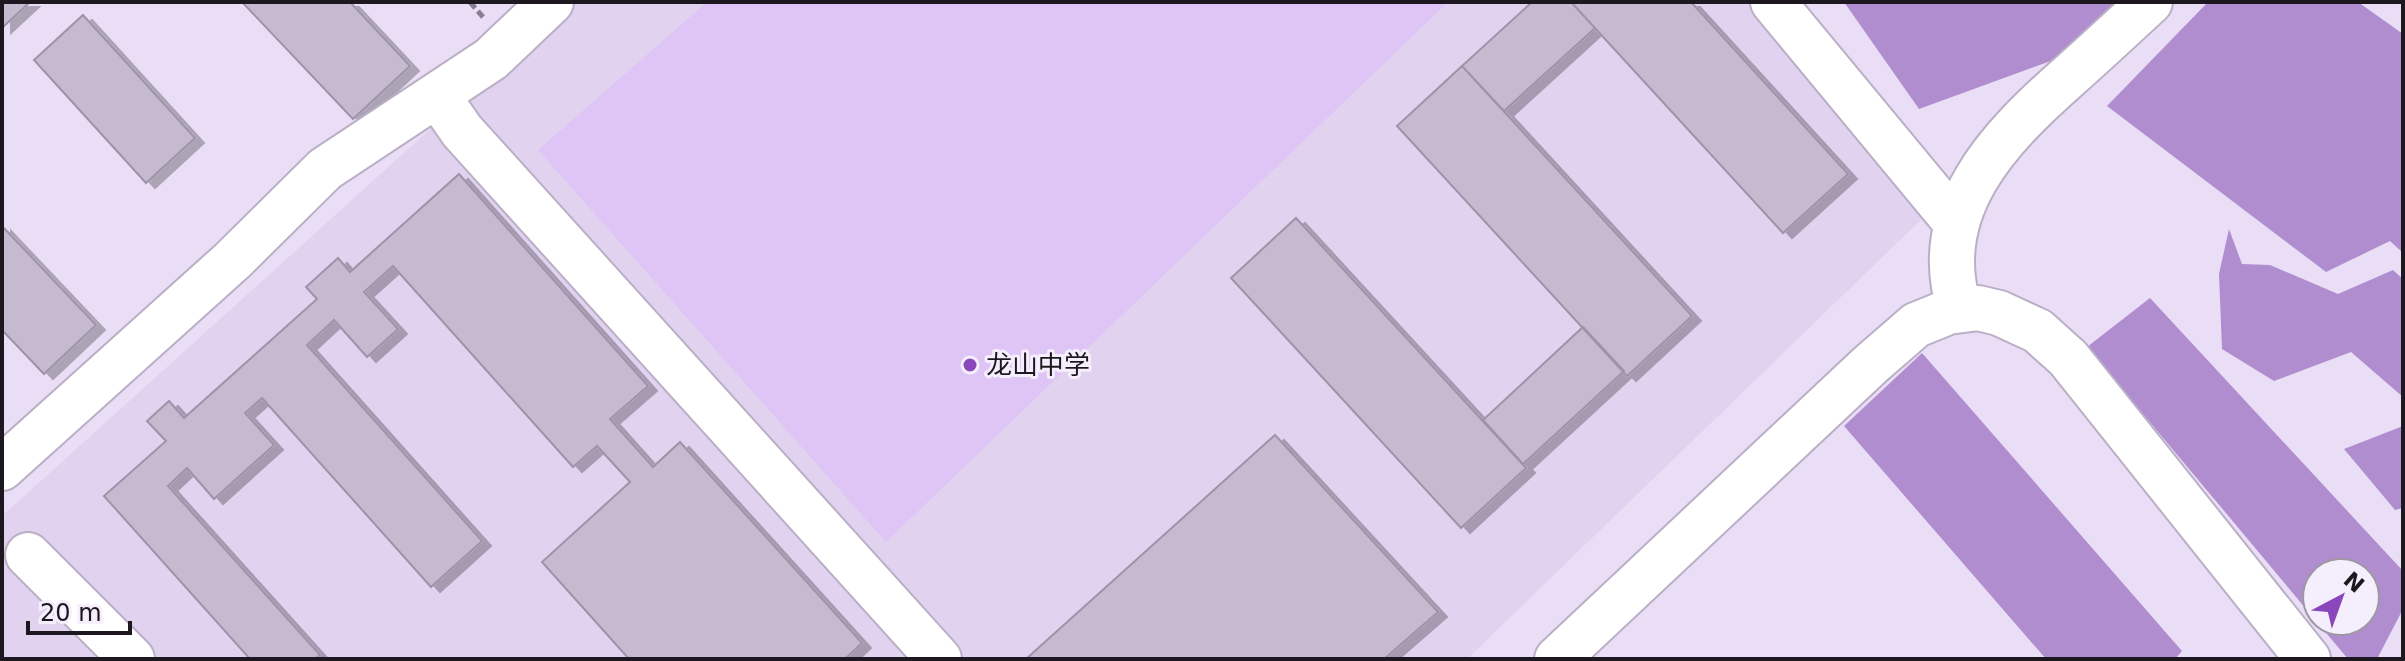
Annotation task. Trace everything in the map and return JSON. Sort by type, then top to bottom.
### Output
[{"type":"street","points":[[2,468],[232,261],[325,169],[491,59],[551,2]]},
{"type":"street","points":[[1773,2],[1956,223]]},
{"type":"street","points":[[1960,310],[1951,271],[1951,251],[1956,223],[1983,168],[2018,122],[2150,2]]},
{"type":"street","points":[[437,95],[462,131],[939,659]]},
{"type":"street","points":[[1557,659],[1916,325],[1948,312],[1978,308],[1999,313],[2038,331],[2068,358],[2308,659]]},
{"type":"street","points":[[28,555],[132,659]]},
{"type":"shaded area","name":"龙山中学","points":[[571,2],[1747,2],[1928,213],[1467,659],[2,659],[2,516]]},
{"type":"shaded area","points":[[707,2],[1448,2],[886,542],[538,150]]},
{"type":"shaded area","points":[[1844,2],[2119,2],[2059,58],[1919,109]]},
{"type":"shaded area","points":[[2208,2],[2358,2],[2403,34],[2403,253],[2390,241],[2326,272],[2107,106]]},
{"type":"shaded area","points":[[2229,229],[2242,264],[2270,265],[2338,294],[2393,270],[2403,279],[2403,397],[2351,352],[2274,381],[2222,349],[2219,274]]},
{"type":"shaded area","points":[[2150,298],[2403,571],[2403,609],[2377,659],[2348,659],[2330,637],[2381,637],[2381,557],[2301,557],[2301,603],[2087,347]]},
{"type":"shaded area","points":[[1922,353],[2182,651],[2175,659],[2046,659],[1844,426]]},
{"type":"shaded area","points":[[2403,426],[2403,508],[2395,510],[2344,449]]},
{"type":"building","points":[[2,2],[30,2],[2,28]]},
{"type":"building","points":[[242,2],[350,2],[410,66],[353,119]]},
{"type":"building","points":[[1532,2],[1571,2],[1595,28],[1504,111],[1462,66]]},
{"type":"building","points":[[1571,2],[1691,2],[1848,174],[1783,233]]},
{"type":"building","points":[[83,15],[195,138],[146,183],[34,60]]},
{"type":"building","points":[[1462,66],[1692,316],[1627,376],[1397,126]]},
{"type":"building","points":[[459,174],[648,386],[610,419],[653,467],[680,442],[862,643],[845,659],[629,659],[542,562],[630,482],[597,446],[573,467],[393,266],[364,292],[398,329],[367,357],[334,320],[307,345],[482,541],[431,587],[262,398],[245,413],[274,445],[214,499],[187,468],[168,486],[320,655],[315,659],[250,659],[104,496],[166,441],[147,421],[169,401],[184,418],[317,299],[306,287],[338,258],[350,272]]},
{"type":"building","points":[[1296,218],[1526,468],[1461,528],[1231,278]]},
{"type":"building","points":[[2,226],[96,325],[44,374],[2,330]]},
{"type":"building","points":[[1583,327],[1624,371],[1523,464],[1483,420]]},
{"type":"building","points":[[1275,435],[1438,612],[1384,659],[1026,659]]},
{"type":"place","name":"龙山中学","points":[[970,365]]}]
